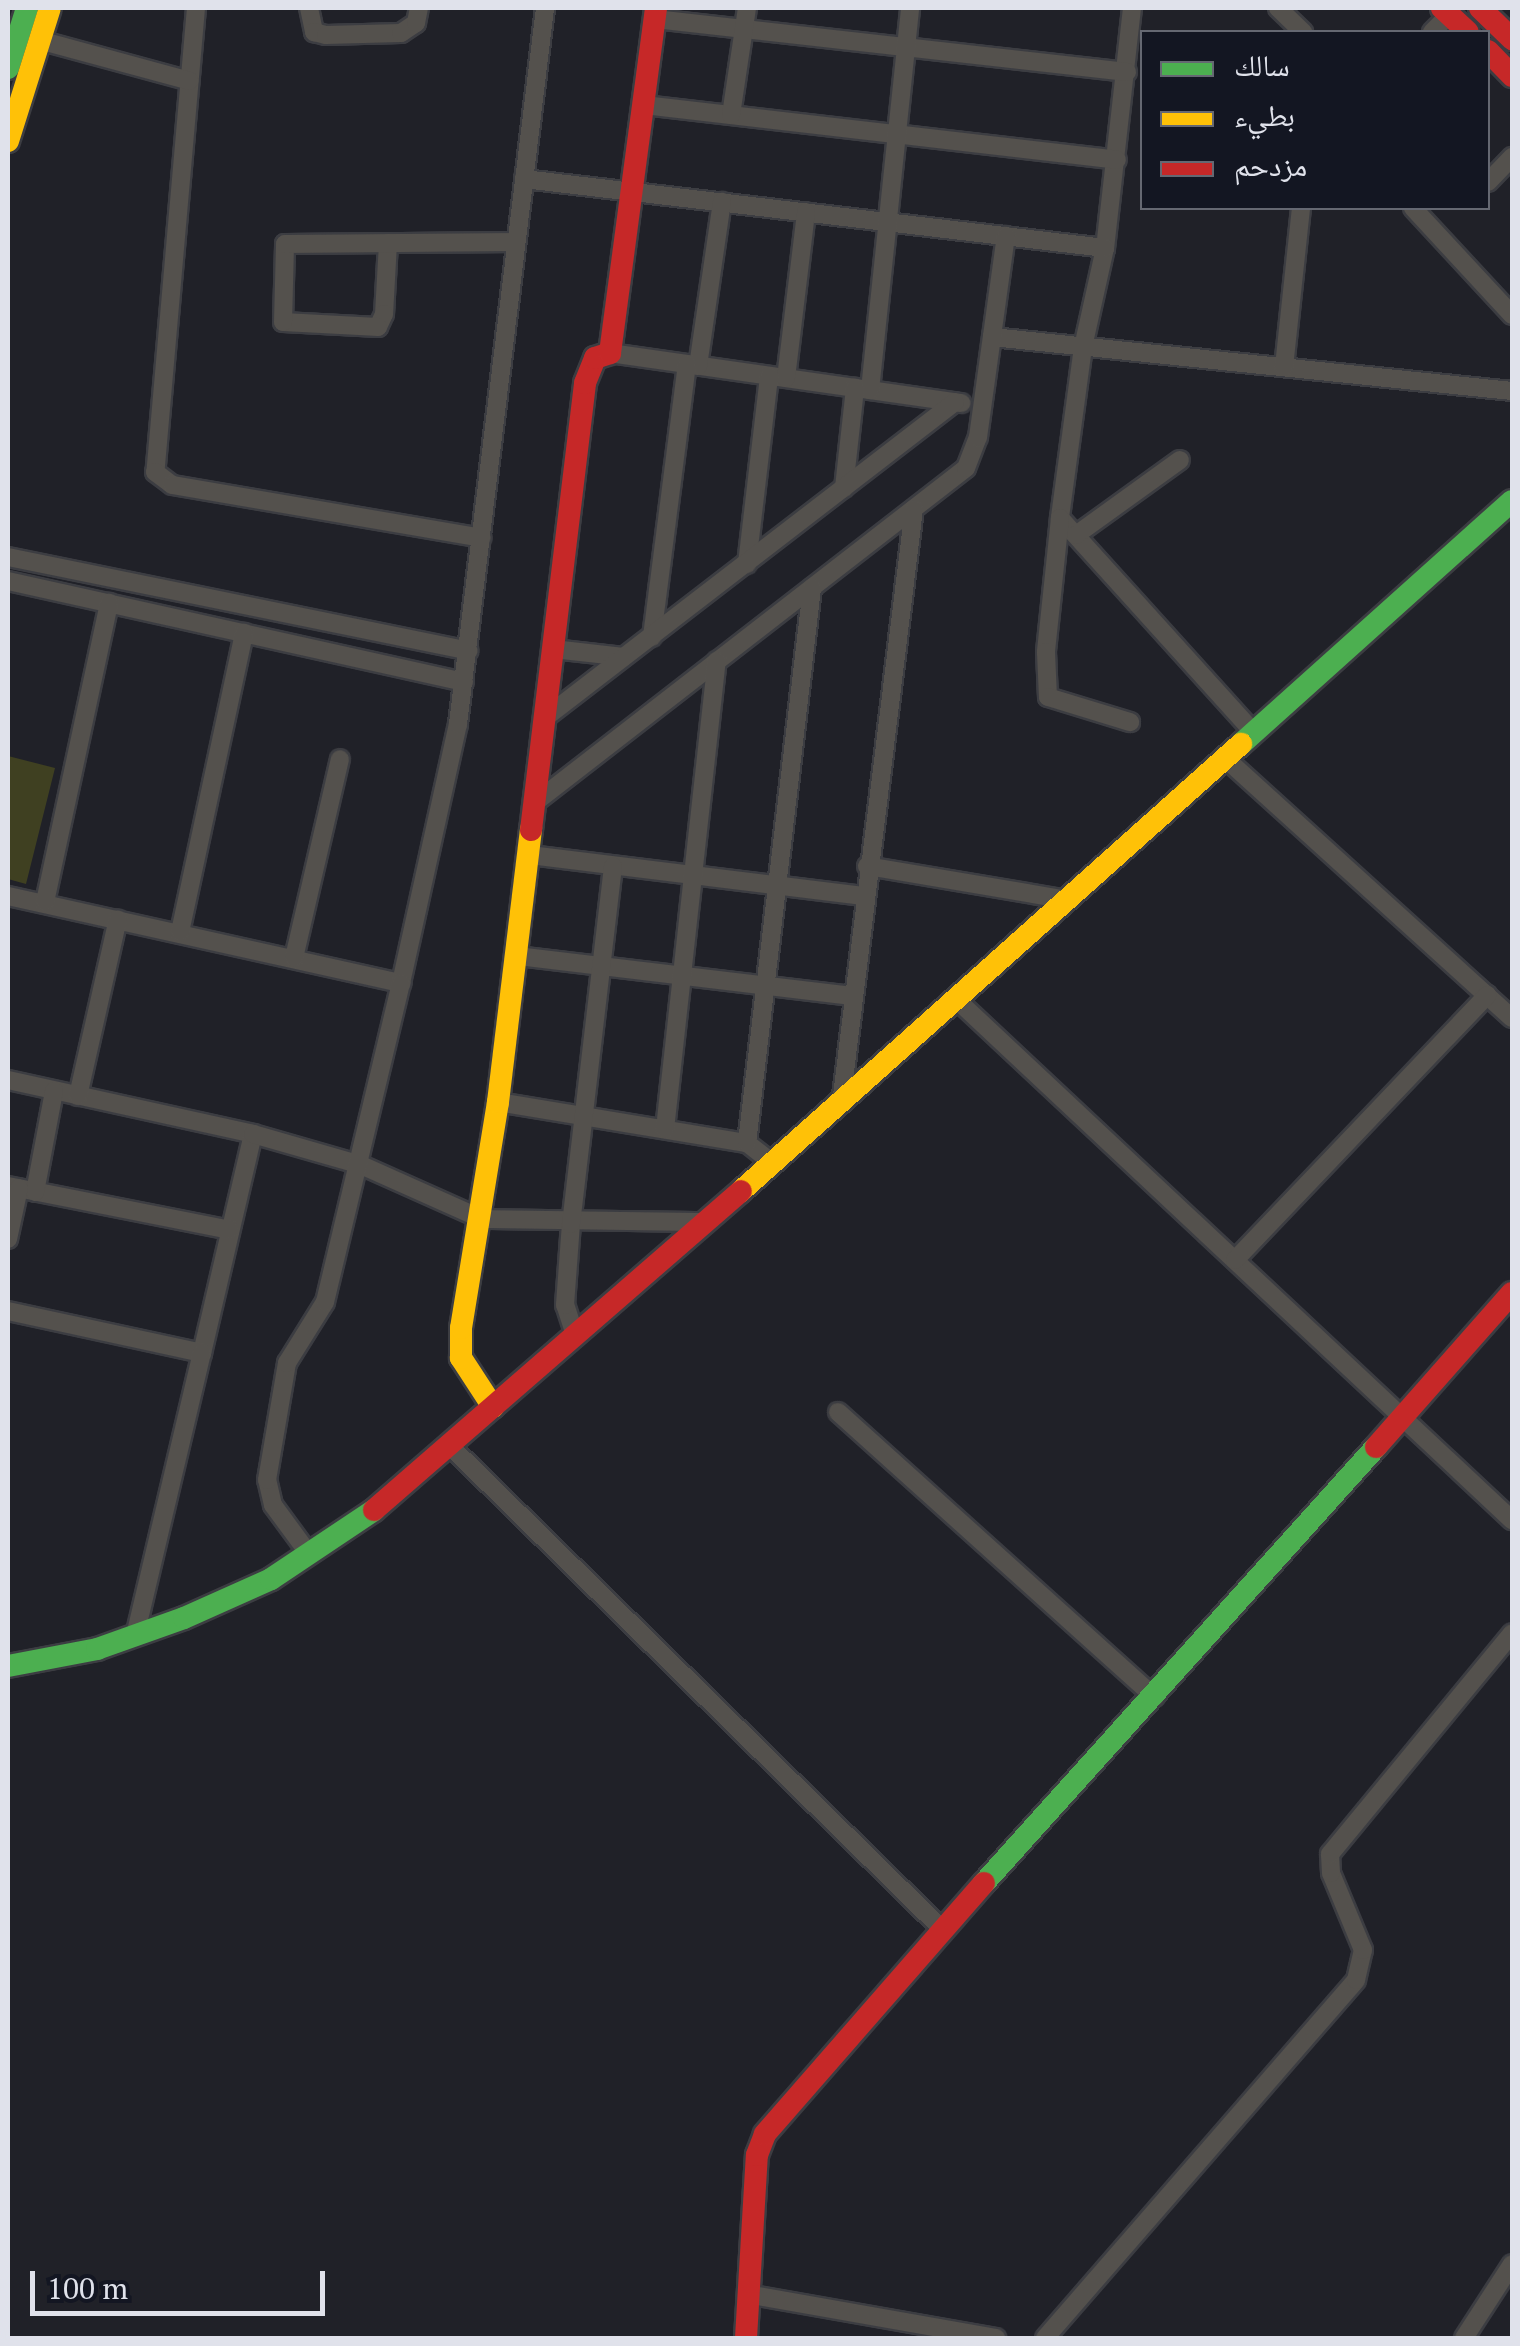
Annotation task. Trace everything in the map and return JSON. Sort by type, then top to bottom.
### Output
[{"type":"street","points":[[8,68],[28,8]]},
{"type":"street","points":[[8,141],[50,8]]},
{"type":"street","points":[[196,8],[155,472],[172,485],[481,538]]},
{"type":"street","points":[[309,8],[314,32],[326,36],[401,33],[416,23],[419,8]]},
{"type":"street","points":[[309,1554],[273,1505],[267,1480],[287,1363],[325,1302],[360,1164],[464,682],[545,8]]},
{"type":"street","points":[[732,116],[747,8]]},
{"type":"street","points":[[844,488],[863,389],[910,8]]},
{"type":"street","points":[[1130,722],[1048,698],[1046,652],[1083,347],[1105,248],[1132,16],[1145,8]]},
{"type":"street","points":[[1278,8],[1301,30]]},
{"type":"street","points":[[1480,8],[1512,39]]},
{"type":"street","points":[[1446,11],[1466,30]]},
{"type":"street","points":[[610,353],[656,13],[743,29],[1126,72]]},
{"type":"street","points":[[39,40],[190,81]]},
{"type":"street","points":[[1490,53],[1512,76]]},
{"type":"street","points":[[644,105],[1116,160]]},
{"type":"street","points":[[1490,180],[1512,157]]},
{"type":"street","points":[[524,179],[1105,248]]},
{"type":"street","points":[[652,637],[692,365],[722,202]]},
{"type":"street","points":[[1284,366],[1301,210]]},
{"type":"street","points":[[1414,210],[1512,315]]},
{"type":"street","points":[[747,564],[806,212]]},
{"type":"street","points":[[537,801],[966,468],[982,406],[1006,236]]},
{"type":"street","points":[[388,243],[384,314],[378,327],[283,322],[282,246],[388,243],[516,242]]},
{"type":"street","points":[[992,337],[1512,391]]},
{"type":"street","points":[[493,1406],[460,1345],[482,1219],[530,856],[584,383],[594,358],[610,353],[982,406]]},
{"type":"street","points":[[546,718],[955,402]]},
{"type":"street","points":[[1076,536],[1180,460]]},
{"type":"street","points":[[8,1666],[135,1636],[271,1579],[365,1518],[841,1104],[1512,501]]},
{"type":"street","points":[[841,1104],[863,896],[914,508]]},
{"type":"street","points":[[1060,518],[1254,733]]},
{"type":"street","points":[[8,557],[468,651]]},
{"type":"street","points":[[8,582],[464,682]]},
{"type":"street","points":[[747,1143],[812,588]]},
{"type":"street","points":[[44,902],[108,603]]},
{"type":"street","points":[[180,932],[244,633]]},
{"type":"street","points":[[553,648],[624,658]]},
{"type":"street","points":[[665,1129],[718,661]]},
{"type":"street","points":[[1225,758],[1512,1018]]},
{"type":"street","points":[[294,958],[340,759]]},
{"type":"street","points":[[530,856],[863,896]]},
{"type":"street","points":[[575,1336],[565,1305],[571,1224],[612,866]]},
{"type":"street","points":[[867,866],[1068,900]]},
{"type":"street","points":[[8,896],[401,983]]},
{"type":"street","points":[[78,1096],[118,919]]},
{"type":"street","points":[[517,956],[852,996]]},
{"type":"street","points":[[1235,1260],[1487,995]]},
{"type":"street","points":[[957,1000],[1512,1520]]},
{"type":"street","points":[[8,1080],[253,1134],[360,1164],[482,1219],[571,1224],[705,1222]]},
{"type":"street","points":[[8,1239],[54,1090]]},
{"type":"street","points":[[498,1102],[747,1143],[772,1163]]},
{"type":"street","points":[[135,1636],[253,1134]]},
{"type":"street","points":[[21,1189],[230,1230]]},
{"type":"street","points":[[746,2338],[752,2295],[757,2155],[765,2134],[942,1928],[1154,1697],[1512,1293]]},
{"type":"street","points":[[8,1310],[202,1353]]},
{"type":"street","points":[[838,1412],[1154,1697]]},
{"type":"street","points":[[449,1445],[942,1928]]},
{"type":"street","points":[[1045,2338],[1356,1980],[1363,1950],[1331,1873],[1330,1854],[1512,1633]]},
{"type":"street","points":[[1464,2338],[1510,2274]]},
{"type":"street","points":[[752,2295],[996,2338]]},
{"type":"green space","points":[[8,756],[55,768],[26,884],[8,879]]},
{"type":"traffic: fast","points":[[8,68],[27,8]]},
{"type":"traffic: fast","points":[[1241,744],[1512,501]]},
{"type":"traffic: fast","points":[[984,1883],[1376,1447]]},
{"type":"traffic: fast","points":[[8,1666],[97,1649],[184,1618],[271,1579],[374,1510]]},
{"type":"traffic: slow","points":[[8,141],[50,8]]},
{"type":"traffic: slow","points":[[741,1191],[1241,744]]},
{"type":"traffic: slow","points":[[493,1407],[461,1358],[461,1328],[498,1102],[531,830]]},
{"type":"traffic: jam","points":[[531,830],[585,383],[595,358],[610,353],[656,8]]},
{"type":"traffic: jam","points":[[1442,8],[1466,30]]},
{"type":"traffic: jam","points":[[1480,8],[1512,39]]},
{"type":"traffic: jam","points":[[1490,53],[1512,76]]},
{"type":"traffic: jam","points":[[374,1510],[741,1191]]},
{"type":"traffic: jam","points":[[1376,1447],[1512,1293]]},
{"type":"traffic: jam","points":[[746,2338],[757,2155],[765,2134],[984,1883]]}]
